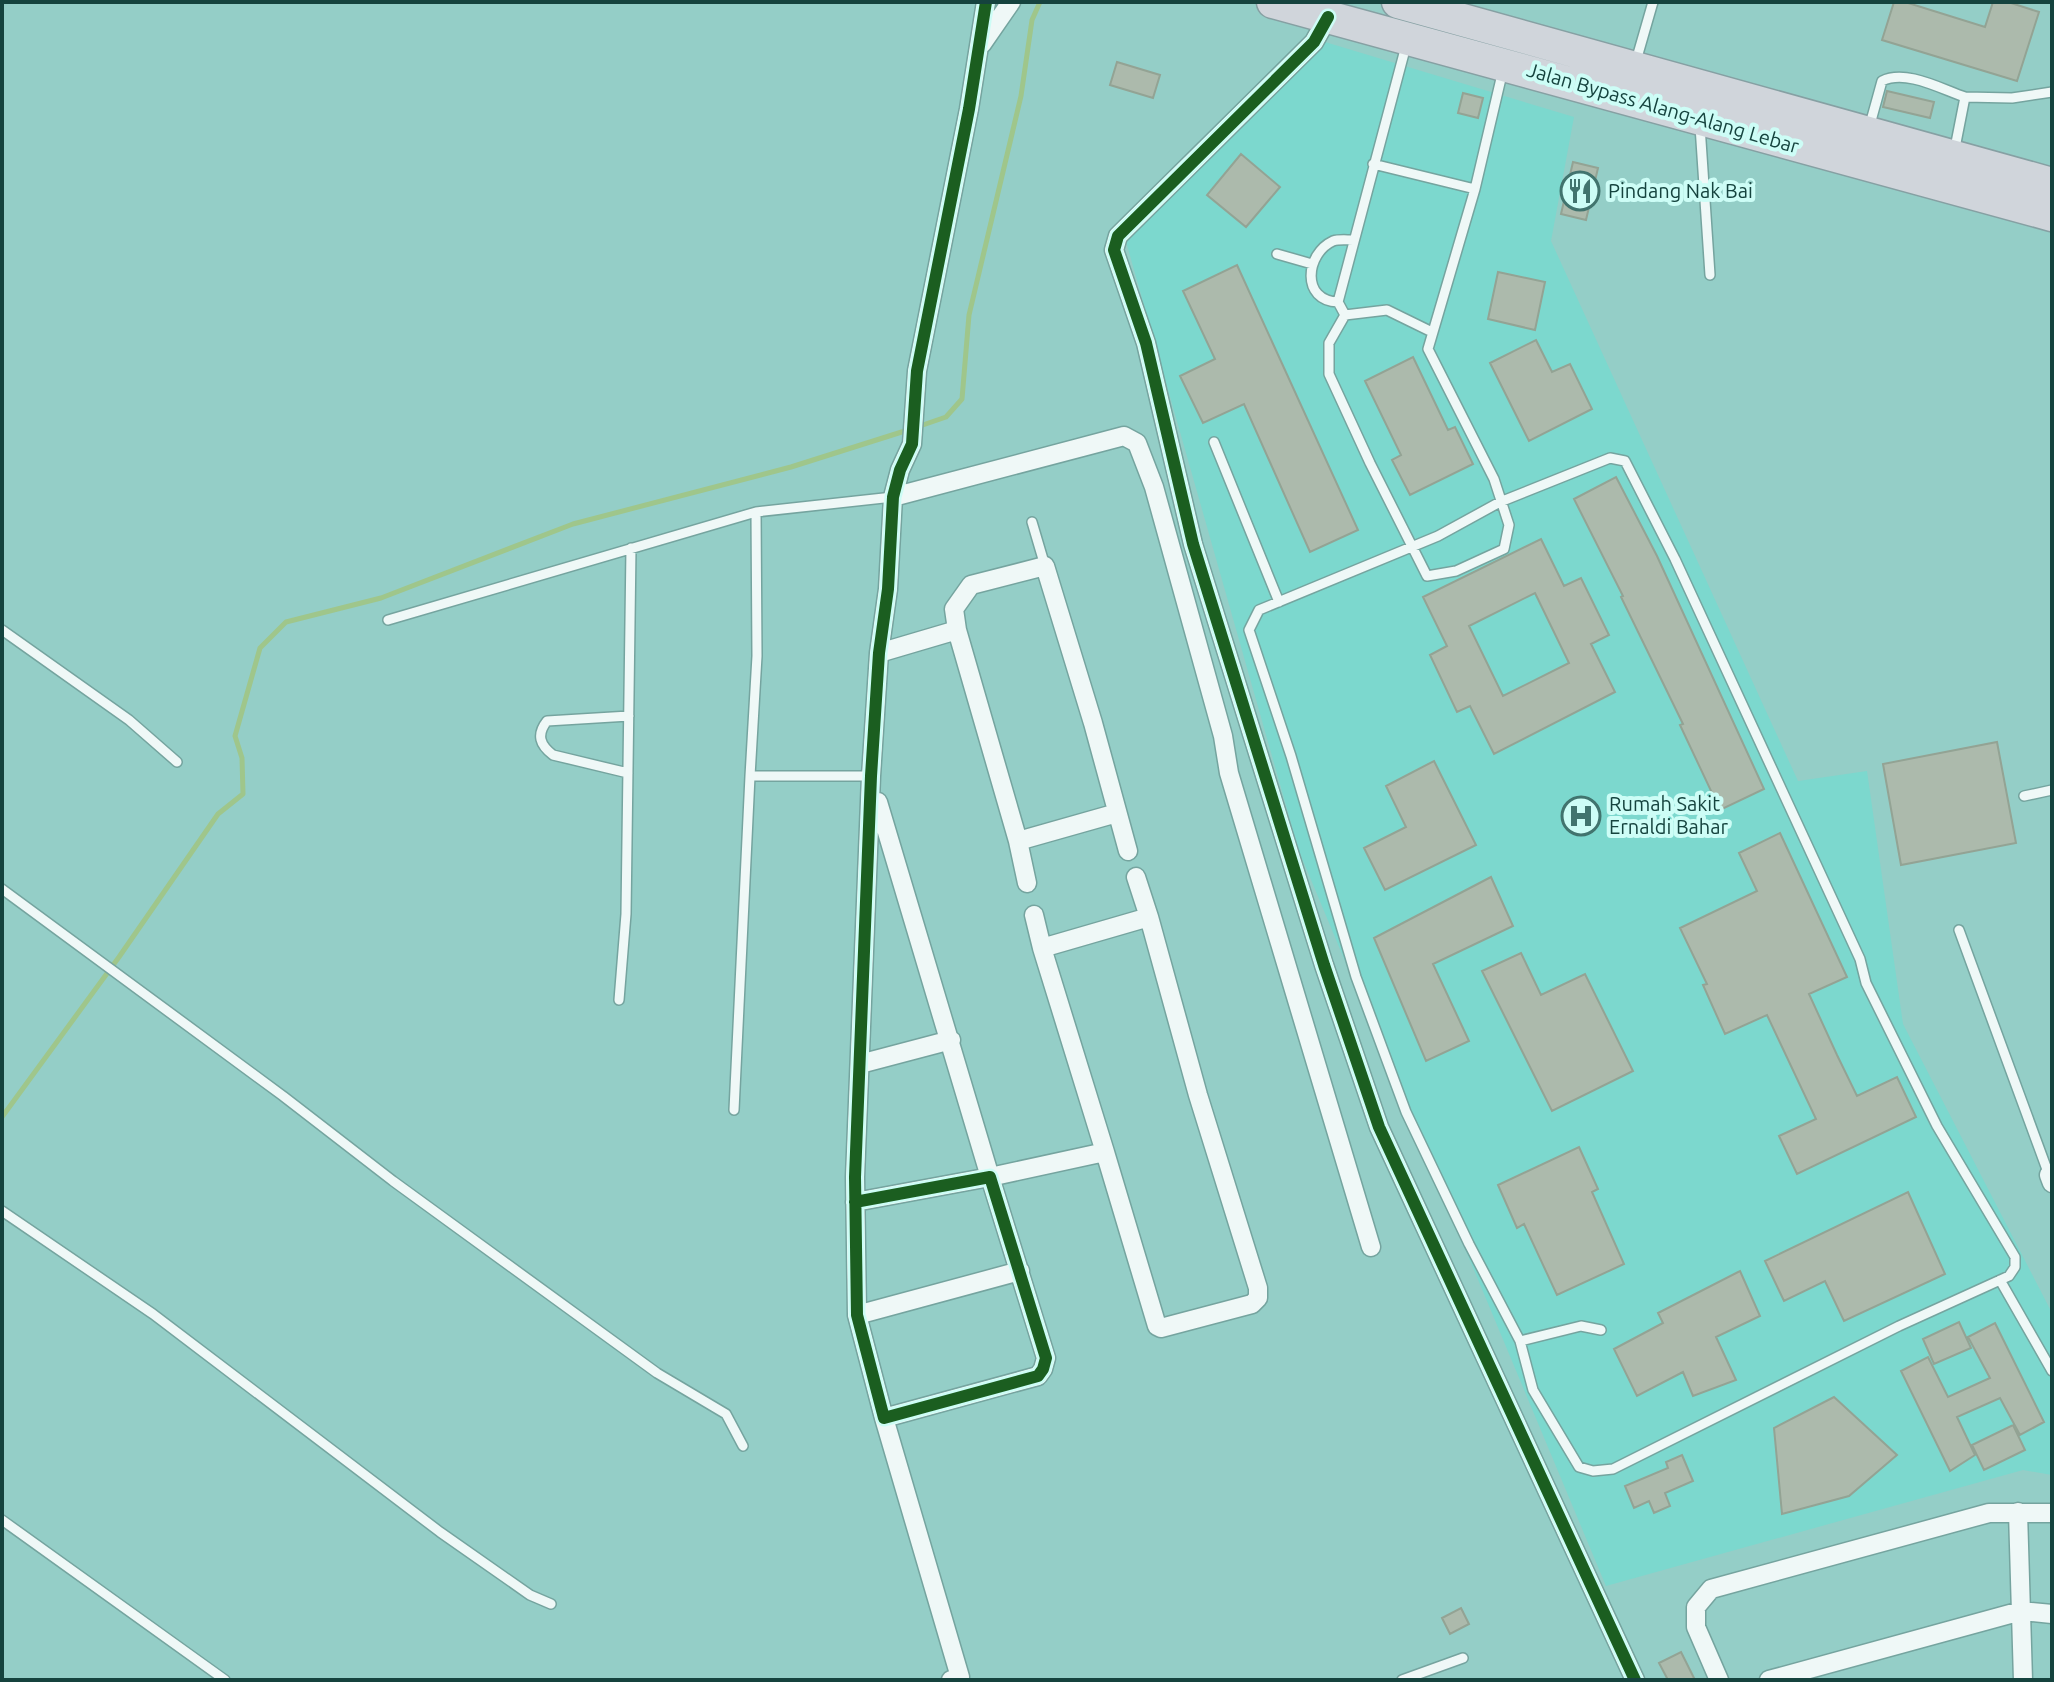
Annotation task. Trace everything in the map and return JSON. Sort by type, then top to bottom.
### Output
[{"type":"highway","name":"Jalan Bypass Alang-Alang Lebar","points":[[1273,2],[2052,215]]},
{"type":"highway","name":"Jalan Bypass Alang-Alang Lebar","points":[[1398,2],[2052,184]]},
{"type":"street","points":[[957,1679],[857,1315],[855,1202],[871,776],[893,497],[900,470],[912,444],[917,371],[986,2]]},
{"type":"street","points":[[980,47],[1011,2]]},
{"type":"street","points":[[1328,17],[1314,42],[1118,236],[1114,250],[1146,343],[1193,544],[1324,965],[1379,1127],[1635,1680]]},
{"type":"street","points":[[893,497],[1124,436],[1137,443],[1154,487],[1223,736],[1229,773],[1371,1247]]},
{"type":"street","points":[[1027,883],[1018,841],[957,630],[954,609],[971,585],[1045,566],[1128,851]]},
{"type":"street","points":[[879,653],[957,630]]},
{"type":"street","points":[[871,776],[889,847],[951,1040],[1046,1358],[1038,1376],[884,1418]]},
{"type":"street","points":[[1018,841],[1117,813]]},
{"type":"street","points":[[1034,915],[1157,1326],[1161,1328],[1252,1304],[1258,1298],[1258,1288],[1198,1095],[1136,877]]},
{"type":"street","points":[[1042,948],[1149,917]]},
{"type":"street","points":[[860,1064],[951,1040]]},
{"type":"street","points":[[855,1202],[1105,1152]]},
{"type":"street","points":[[857,1315],[1020,1271]]},
{"type":"street","points":[[2018,1512],[2023,1680]]},
{"type":"street","points":[[1719,1680],[1696,1627],[1696,1607],[1711,1589],[1989,1513],[2052,1513]]},
{"type":"street","points":[[1769,1680],[2021,1611],[2052,1614]]},
{"type":"lane","points":[[1634,68],[1653,2]]},
{"type":"lane","points":[[1345,315],[1338,302],[1408,38]]},
{"type":"lane","points":[[1345,315],[1329,343],[1329,374],[1427,576],[1456,571],[1504,549],[1509,525],[1494,479],[1428,349],[1475,189],[1505,63]]},
{"type":"lane","points":[[1868,133],[1882,81],[1892,76],[1905,77],[1965,97],[2012,98],[2052,92]]},
{"type":"lane","points":[[1953,156],[1965,97]]},
{"type":"lane","points":[[1700,119],[1710,275]]},
{"type":"lane","points":[[1373,164],[1475,189]]},
{"type":"lane","points":[[1338,302],[1326,302],[1316,294],[1312,264],[1320,251],[1336,240],[1353,240]]},
{"type":"lane","points":[[1277,254],[1312,264]]},
{"type":"lane","points":[[1345,315],[1387,310],[1432,332]]},
{"type":"lane","points":[[1214,442],[1279,602]]},
{"type":"lane","points":[[1610,458],[1625,461],[1675,559],[1801,830],[1860,959],[1866,983],[1937,1126],[2015,1257],[2015,1267],[2009,1276],[1899,1326],[1613,1469],[1593,1471],[1579,1467],[1533,1390],[1520,1341],[1469,1244],[1406,1112],[1356,977],[1291,756],[1249,630],[1259,610],[1438,536],[1500,502],[1593,463],[1610,458]]},
{"type":"lane","points":[[388,620],[756,512],[893,497]]},
{"type":"lane","points":[[734,1110],[757,656],[756,512]]},
{"type":"lane","points":[[1032,522],[1045,566]]},
{"type":"lane","points":[[619,1000],[626,914],[631,548]]},
{"type":"lane","points":[[2,630],[129,720],[177,762]]},
{"type":"lane","points":[[628,773],[553,755],[544,748],[541,729],[547,721],[629,716]]},
{"type":"lane","points":[[750,776],[871,776]]},
{"type":"lane","points":[[2024,796],[2052,790]]},
{"type":"lane","points":[[2,889],[393,1181],[657,1373],[726,1414],[743,1446]]},
{"type":"lane","points":[[1959,930],[2051,1177]]},
{"type":"lane","points":[[2,1211],[153,1314],[440,1532],[530,1595],[551,1604]]},
{"type":"lane","points":[[2000,1280],[2052,1371]]},
{"type":"lane","points":[[1520,1341],[1581,1326],[1601,1330]]},
{"type":"lane","points":[[2,1520],[225,1680]]},
{"type":"lane","points":[[1402,1680],[1463,1658]]},
{"type":"shaded area","name":"Rumah Sakit Ernaldi Bahar","points":[[1325,42],[1574,117],[1551,241],[1798,781],[1867,771],[1903,1024],[2052,1313],[2052,1475],[2023,1470],[1606,1586],[1299,851],[1125,238]]},
{"type":"building","points":[[1894,2],[1905,2],[1985,27],[1993,2],[2008,2],[2039,12],[2017,81],[1882,40]]},
{"type":"building","points":[[1117,62],[1160,75],[1153,98],[1110,85]]},
{"type":"building","points":[[1887,91],[1934,102],[1930,118],[1883,107]]},
{"type":"building","points":[[1463,93],[1483,98],[1478,118],[1458,113]]},
{"type":"building","points":[[1241,154],[1280,187],[1246,227],[1207,195]]},
{"type":"building","name":"Pindang Nak Bai","points":[[1573,162],[1598,168],[1586,220],[1561,214]]},
{"type":"building","points":[[1237,265],[1358,530],[1310,552],[1244,404],[1203,423],[1180,376],[1215,359],[1183,291]]},
{"type":"building","points":[[1498,272],[1545,282],[1535,330],[1488,319]]},
{"type":"building","points":[[1536,340],[1552,372],[1570,364],[1592,409],[1529,441],[1490,363]]},
{"type":"building","points":[[1413,357],[1448,430],[1455,427],[1473,464],[1410,495],[1392,460],[1401,455],[1365,381]]},
{"type":"building","points":[[1616,477],[1657,556],[1764,789],[1720,810],[1623,596],[1574,499]]},
{"type":"building","points":[[1541,539],[1564,586],[1581,578],[1609,635],[1591,644],[1615,692],[1494,754],[1470,706],[1457,712],[1430,655],[1447,646],[1423,597]],"holes":[[[1535,593],[1569,663],[1503,696],[1469,626]]]},
{"type":"building","points":[[1997,742],[2016,843],[1901,865],[1883,764]]},
{"type":"building","points":[[1434,761],[1476,845],[1385,890],[1364,848],[1406,827],[1386,786]]},
{"type":"building","points":[[1780,833],[1847,977],[1809,994],[1837,1055],[1857,1096],[1897,1077],[1916,1117],[1797,1174],[1779,1136],[1816,1119],[1767,1015],[1725,1034],[1703,985],[1707,984],[1680,928],[1757,891],[1739,853]]},
{"type":"building","points":[[1491,877],[1513,926],[1433,964],[1469,1041],[1426,1061],[1374,938]]},
{"type":"building","points":[[1521,953],[1541,995],[1585,974],[1633,1071],[1552,1111],[1482,971]]},
{"type":"building","points":[[1579,1147],[1598,1189],[1592,1192],[1624,1264],[1557,1295],[1524,1224],[1517,1228],[1498,1185]]},
{"type":"building","points":[[1908,1192],[1945,1274],[1844,1321],[1825,1281],[1784,1301],[1765,1261]]},
{"type":"building","points":[[1740,1271],[1760,1316],[1716,1337],[1736,1380],[1693,1396],[1683,1372],[1637,1396],[1614,1349],[1663,1323],[1658,1313]]},
{"type":"building","points":[[1959,1322],[1971,1348],[1934,1364],[1923,1339]]},
{"type":"building","points":[[1995,1323],[2044,1422],[2020,1435],[2000,1398],[1957,1417],[1975,1455],[1950,1471],[1901,1371],[1928,1357],[1948,1397],[1990,1378],[1968,1337]]},
{"type":"building","points":[[1834,1397],[1897,1455],[1849,1496],[1782,1514],[1774,1428]]},
{"type":"building","points":[[2013,1425],[2025,1450],[1984,1470],[1972,1445]]},
{"type":"building","points":[[1682,1455],[1693,1481],[1665,1493],[1670,1506],[1654,1513],[1649,1501],[1634,1508],[1625,1486],[1668,1468],[1666,1462]]},
{"type":"building","points":[[1461,1608],[1469,1624],[1450,1634],[1442,1618]]},
{"type":"building","points":[[1681,1652],[1695,1680],[1668,1680],[1659,1663]]},
{"type":"waterway","points":[[917,427],[946,417],[962,399],[969,315],[1021,96],[1032,20],[1040,2]]},
{"type":"waterway","points":[[2,1117],[218,814],[243,794],[242,758],[235,736],[260,648],[286,622],[381,598],[573,524],[791,467],[908,430]]},
{"type":"cycle path","points":[[855,1202],[990,1177],[1046,1358],[1038,1376],[884,1418],[857,1315],[855,1177],[871,776],[893,497],[900,470],[912,444],[917,371],[969,109],[986,2]]},
{"type":"cycle path","points":[[1328,17],[1314,42],[1118,236],[1114,250],[1146,343],[1193,544],[1324,965],[1379,1127],[1635,1680]]},
{"type":"place","name":"Pindang Nak Bai","points":[[1580,191]]},
{"type":"place","name":"Rumah Sakit Ernaldi Bahar","points":[[1581,816]]}]
